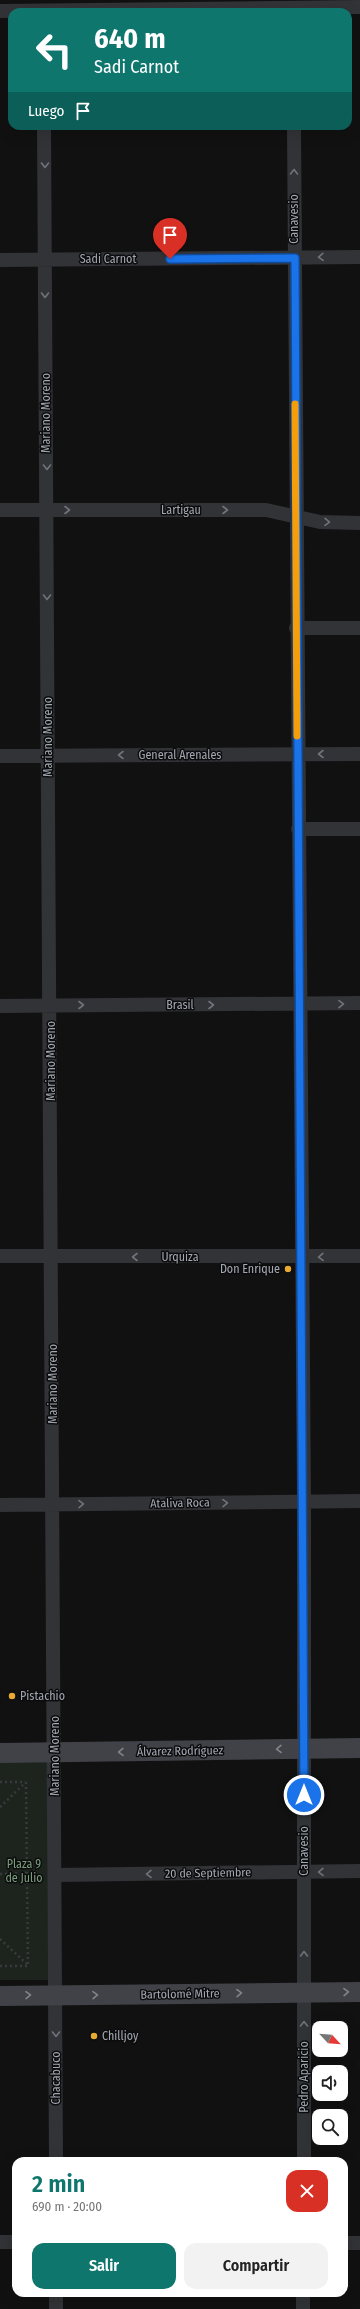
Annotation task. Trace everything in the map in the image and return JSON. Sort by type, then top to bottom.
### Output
[{"type":"main road","name":"Álvarez Rodríguez","points":[[0,1753],[360,1748]]},
{"type":"main road","name":"Bartolomé Mitre","points":[[0,1996],[360,1992]]},
{"type":"street","points":[[29,8],[360,7]]},
{"type":"street","name":"Mariano Moreno","points":[[44,130],[56,1995]]},
{"type":"street","name":"Canavesio","points":[[294,130],[295,518],[304,1502],[304,1992]]},
{"type":"street","name":"Sadi Carnot","points":[[0,260],[360,257]]},
{"type":"street","name":"Lartigau","points":[[0,510],[266,510],[295,518],[320,522],[360,523]]},
{"type":"street","points":[[296,628],[360,628]]},
{"type":"street","name":"General Arenales","points":[[0,756],[360,754]]},
{"type":"street","points":[[298,830],[360,830]]},
{"type":"street","name":"Brasil","points":[[0,1006],[360,1003]]},
{"type":"street","name":"Urquiza","points":[[0,1256],[360,1256]]},
{"type":"street","name":"Ataliva Roca","points":[[0,1505],[360,1501]]},
{"type":"street","name":"20 de Septiembre","points":[[56,1876],[360,1871]]},
{"type":"street","name":"Pedro Aparicio","points":[[304,1992],[304,2157]]},
{"type":"street","name":"Chacabuco","points":[[56,1995],[56,2157]]},
{"type":"street","points":[[0,2242],[12,2242]]},
{"type":"street","points":[[348,2243],[360,2243]]},
{"type":"street","points":[[56,2297],[56,2309]]},
{"type":"street","points":[[303,2297],[303,2309]]},
{"type":"path","points":[[0,1782],[26,1782]]},
{"type":"path","points":[[0,1807],[26,1782]]},
{"type":"path","points":[[26,1782],[28,1966]]},
{"type":"path","points":[[0,1874],[27,1873]]},
{"type":"path","points":[[0,1939],[28,1966]]},
{"type":"path","points":[[0,1966],[28,1966]]},
{"type":"green space","name":"Plaza 9 de Julio","points":[[0,1761],[47,1761],[48,1980],[0,1980]]},
{"type":"slow traffic","points":[[295,404],[297,736]]},
{"type":"place","name":"Don Enrique","points":[[288,1269]]},
{"type":"place","name":"Pistachio","points":[[12,1696]]},
{"type":"place","name":"Chilljoy","points":[[94,2036]]},
{"type":"route","points":[[170,259],[295,258],[296,628],[304,1502],[304,1795]]}]
